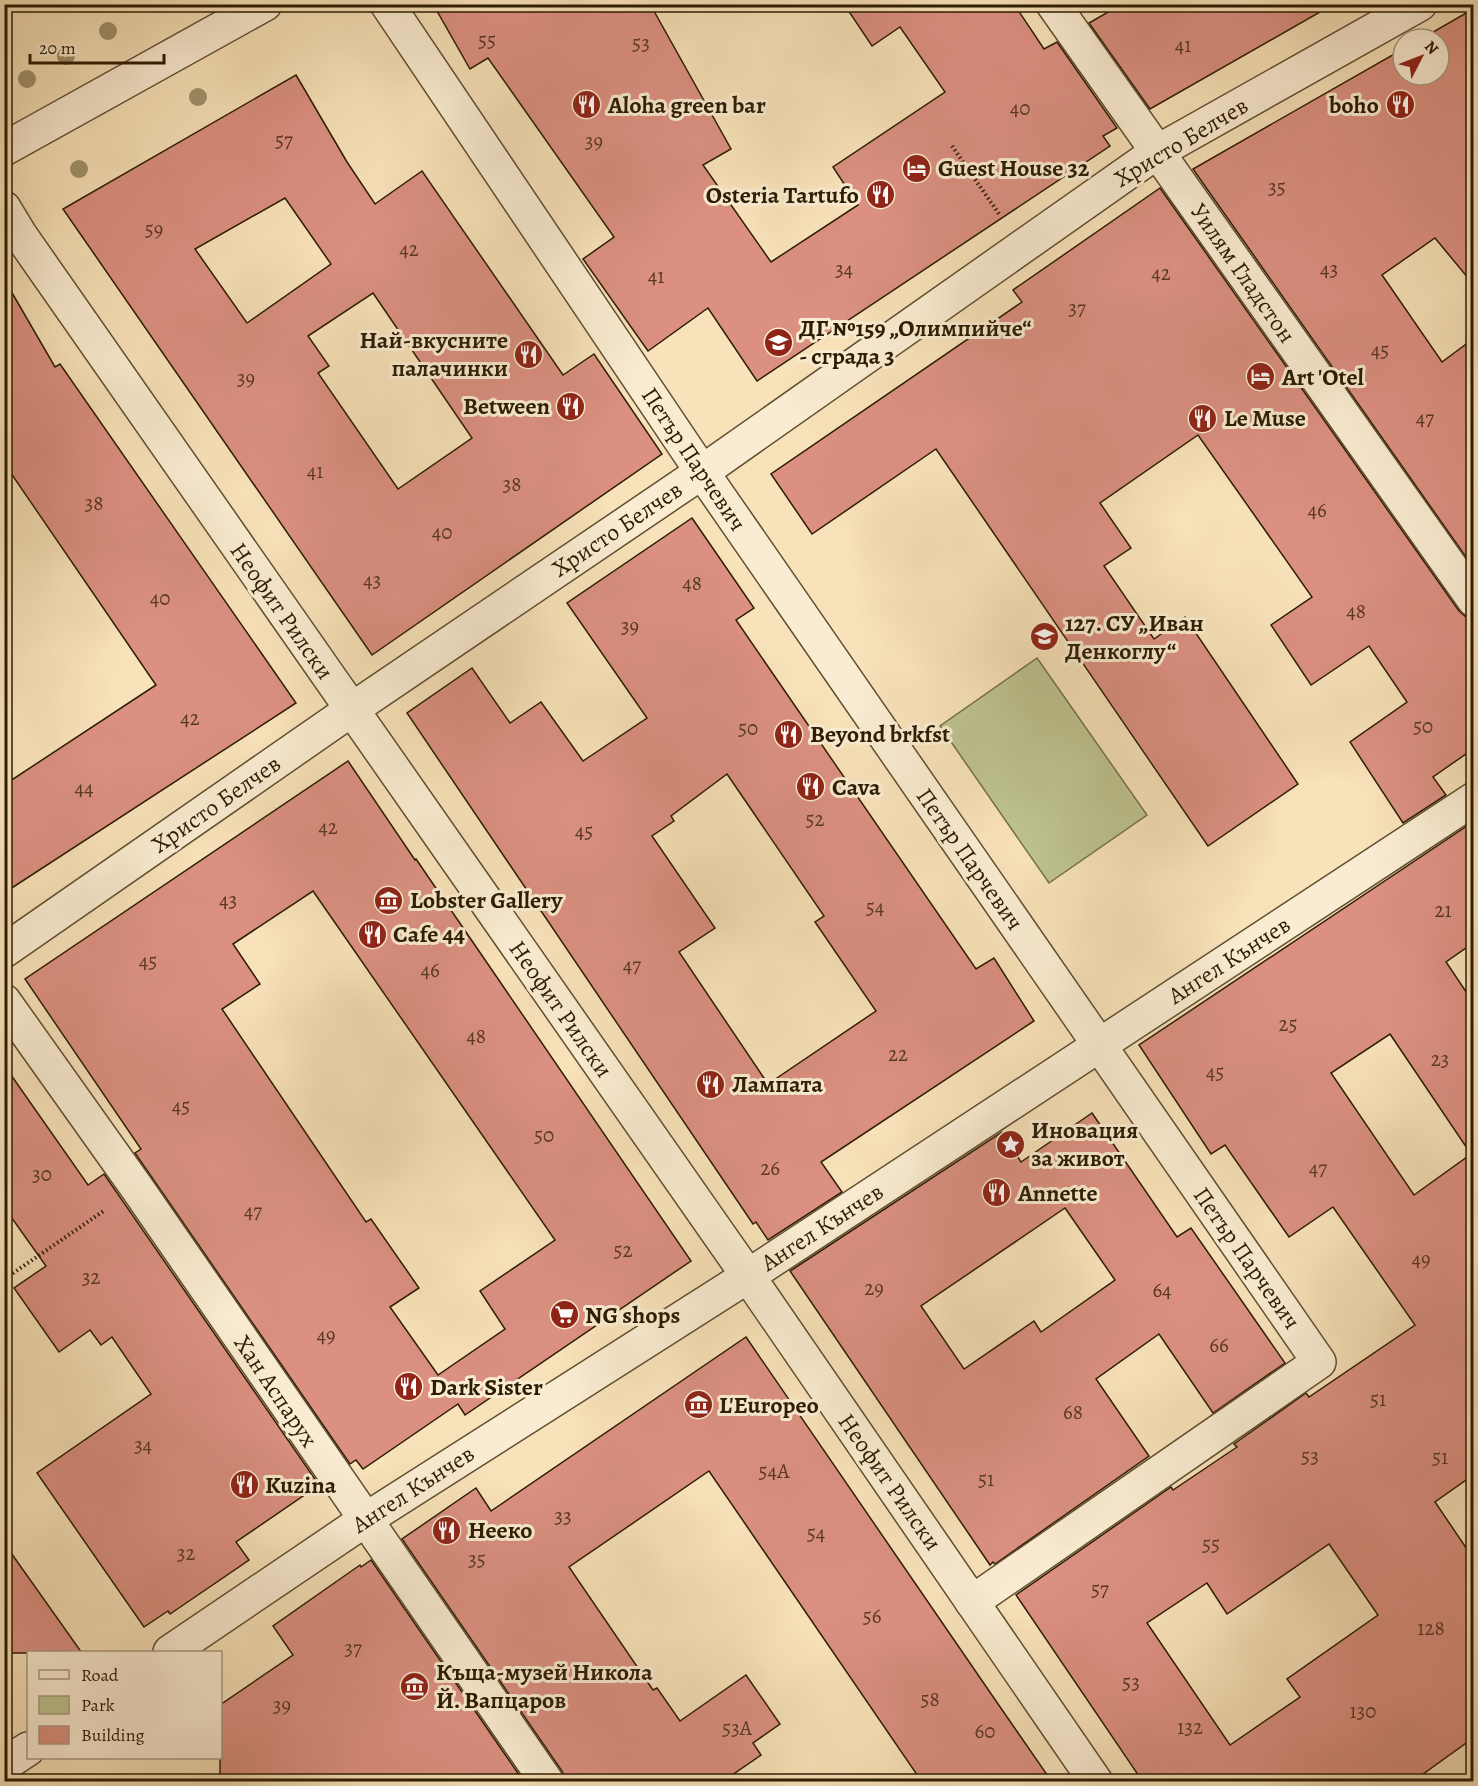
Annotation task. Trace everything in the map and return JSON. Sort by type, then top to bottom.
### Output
[{"type":"street","points":[[4,149],[266,4]]},
{"type":"street","name":"Петър Парчевич","points":[[387,4],[702,472],[1319,1362],[972,1602]]},
{"type":"street","name":"Уилям Гладстон","points":[[1053,4],[1473,600]]},
{"type":"street","name":"Христо Белчев","points":[[4,951],[351,710],[702,472],[1157,152],[1420,4]]},
{"type":"street","name":"Неофит Рилски","points":[[4,208],[21,236],[351,710],[748,1276],[1096,1782]]},
{"type":"street","name":"Ангел Кънчев","points":[[173,1651],[365,1520],[748,1276],[1473,799]]},
{"type":"street","name":"Хан Аспарух","points":[[4,1001],[137,1188],[547,1782]]},
{"type":"street","points":[[4,1765],[27,1750]]},
{"type":"path","points":[[952,146],[1021,247]]},
{"type":"path","points":[[9,1276],[137,1188]]},
{"type":"green space","points":[[1037,658],[1147,815],[1049,883],[940,726]]},
{"type":"building","points":[[433,4],[650,4],[731,149],[703,165],[771,262],[858,205],[833,167],[945,92],[900,27],[872,46],[844,4],[1014,4],[1044,49],[1057,42],[1117,128],[1103,136],[1110,146],[757,381],[708,308],[648,351],[583,259],[614,237],[488,58],[470,69]]},
{"type":"building","points":[[1122,4],[1334,4],[1150,109],[1089,23]]},
{"type":"building","points":[[1473,9],[1473,284],[1435,238],[1382,275],[1442,362],[1473,339],[1473,567],[1193,169],[1391,56],[1391,87],[1451,87],[1451,27],[1442,27]]},
{"type":"building","points":[[296,75],[347,162],[375,204],[422,171],[563,375],[594,354],[662,454],[372,655],[63,209]],"holes":[[[285,198],[331,264],[247,323],[195,249]],[[373,293],[472,438],[398,489],[318,373],[329,366],[308,336]]]},
{"type":"building","points":[[1160,188],[1459,611],[1466,617],[1473,618],[1473,749],[1433,777],[1446,795],[1403,823],[1350,742],[1407,702],[1369,646],[1311,685],[1271,625],[1312,597],[1198,435],[1100,503],[1131,548],[1104,566],[1154,639],[1185,617],[1298,784],[1208,846],[936,449],[812,534],[771,474],[1022,302],[1013,290]]},
{"type":"building","points":[[4,279],[55,367],[60,364],[296,703],[4,893],[4,785],[156,685],[4,463]]},
{"type":"building","points":[[692,518],[754,608],[736,620],[976,969],[994,958],[1034,1021],[821,1162],[842,1192],[768,1240],[756,1222],[753,1224],[407,713],[472,668],[510,723],[541,702],[583,761],[647,718],[567,603]],"holes":[[[727,774],[824,916],[815,922],[876,1011],[768,1084],[679,952],[715,928],[652,836],[674,821],[671,816]]]},
{"type":"building","points":[[348,761],[691,1261],[465,1415],[458,1404],[363,1469],[356,1460],[350,1464],[135,1153],[141,1149],[25,979]],"holes":[[[313,891],[555,1240],[480,1291],[505,1329],[438,1375],[390,1307],[419,1288],[371,1219],[366,1222],[222,1009],[260,984],[233,944]]]},
{"type":"building","points":[[1467,826],[1473,837],[1473,943],[1446,962],[1473,1002],[1473,1475],[1435,1502],[1473,1558],[1473,1738],[1412,1782],[1143,1782],[1016,1595],[1171,1487],[1173,1490],[1237,1447],[1234,1444],[1306,1393],[1309,1397],[1415,1325],[1333,1207],[1289,1237],[1225,1145],[1211,1154],[1139,1045]],"holes":[[[1390,1034],[1471,1154],[1414,1195],[1331,1073]],[[1329,1544],[1378,1615],[1287,1679],[1300,1697],[1230,1745],[1147,1623],[1207,1583],[1227,1614]]]},
{"type":"building","points":[[4,1065],[88,1185],[104,1174],[319,1485],[236,1542],[249,1560],[170,1614],[168,1611],[144,1627],[37,1473],[151,1394],[112,1337],[101,1345],[90,1330],[59,1352],[14,1288],[46,1266],[4,1207]]},
{"type":"building","points":[[1092,1113],[1177,1237],[1191,1228],[1285,1363],[1213,1413],[1159,1334],[1096,1379],[1149,1456],[995,1564],[993,1562],[990,1565],[790,1271],[1002,1132],[1021,1162]],"holes":[[[1065,1208],[1115,1280],[1041,1332],[1034,1321],[964,1369],[921,1306]]]},
{"type":"building","points":[[746,1337],[1052,1782],[922,1782],[709,1471],[569,1567],[653,1690],[657,1688],[680,1721],[746,1675],[780,1724],[753,1743],[761,1755],[722,1782],[566,1782],[562,1771],[402,1539],[476,1488],[491,1511]]},
{"type":"building","points":[[4,1543],[81,1651],[4,1653]]},
{"type":"building","points":[[371,1560],[524,1782],[220,1782],[222,1704],[293,1655],[273,1626],[360,1565],[361,1567]]},
{"type":"place","name":"Aloha green bar","points":[[587,105]]},
{"type":"place","name":"boho","points":[[1400,105]]},
{"type":"place","name":"Guest House 32","points":[[917,168]]},
{"type":"place","name":"Osteria Tartufo","points":[[880,195]]},
{"type":"place","name":"ДГ №159 „Олимпийче“ - сграда 3","points":[[778,342]]},
{"type":"place","name":"Най-вкусните палачинки","points":[[529,354]]},
{"type":"place","name":"Art 'Otel","points":[[1261,377]]},
{"type":"place","name":"Between","points":[[571,406]]},
{"type":"place","name":"Le Muse","points":[[1203,418]]},
{"type":"place","name":"127. СУ „Иван Денкоглу“","points":[[1044,637]]},
{"type":"place","name":"Beyond brkfst","points":[[789,734]]},
{"type":"place","name":"Cava","points":[[811,787]]},
{"type":"place","name":"Lobster Gallery","points":[[389,900]]},
{"type":"place","name":"Cafe 44","points":[[372,934]]},
{"type":"place","name":"Лампата","points":[[711,1084]]},
{"type":"place","name":"Иновация за живот","points":[[1010,1144]]},
{"type":"place","name":"Annette","points":[[997,1193]]},
{"type":"place","name":"NG shops","points":[[564,1315]]},
{"type":"place","name":"Dark Sister","points":[[409,1387]]},
{"type":"place","name":"L'Europeo","points":[[698,1405]]},
{"type":"place","name":"Kuzina","points":[[244,1485]]},
{"type":"place","name":"Нееко","points":[[447,1530]]},
{"type":"place","name":"Къща-музей Никола Й. Вапцаров","points":[[415,1686]]}]
